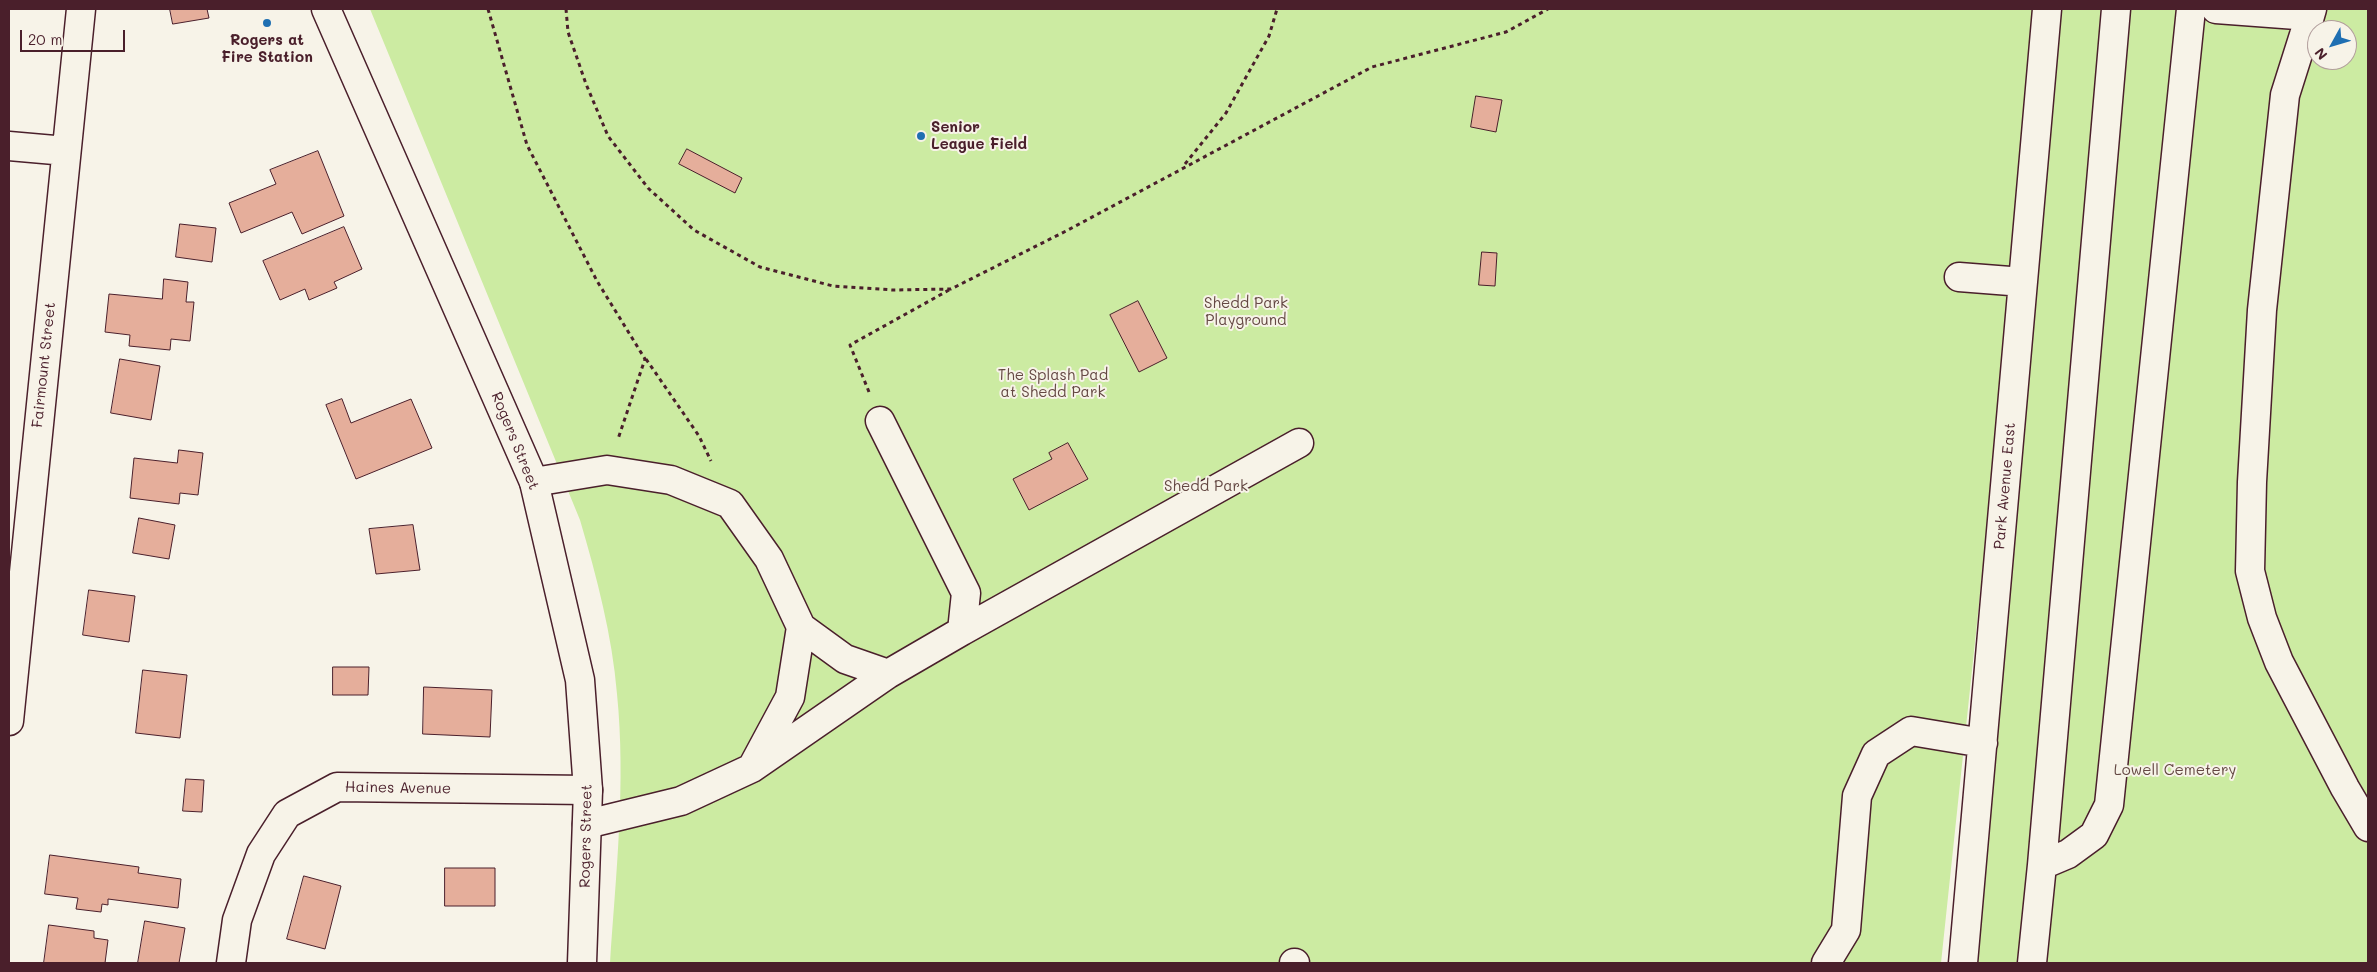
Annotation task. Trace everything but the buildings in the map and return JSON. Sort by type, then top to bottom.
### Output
[{"type":"street","name":"Fairmount Street","points":[[9,721],[19,520],[66,151],[81,9]]},
{"type":"street","name":"Rogers Street","points":[[326,9],[534,482],[580,680],[588,790],[582,963]]},
{"type":"street","name":"Park Avenue East","points":[[1963,963],[2047,9]]},
{"type":"street","points":[[2034,961],[2116,9]]},
{"type":"street","points":[[2042,865],[2068,854],[2094,835],[2109,805],[2191,9]]},
{"type":"street","points":[[2216,9],[2311,12],[2285,95],[2262,310],[2252,482],[2250,570],[2262,618],[2279,662],[2345,788],[2368,827]]},
{"type":"street","points":[[9,146],[66,151]]},
{"type":"street","points":[[1959,278],[2023,282]]},
{"type":"street","points":[[880,420],[966,593],[962,631]]},
{"type":"street","points":[[587,824],[681,801],[752,768],[888,674],[1299,443]]},
{"type":"street","points":[[534,482],[607,470],[671,480],[730,504],[769,559],[801,627],[844,659],[888,674]]},
{"type":"street","points":[[752,768],[790,697],[801,627]]},
{"type":"street","points":[[1826,963],[1846,930],[1857,796],[1876,754],[1911,731],[1983,743]]},
{"type":"street","name":"Haines Avenue","points":[[231,963],[237,920],[261,854],[287,814],[337,787],[588,790]]},
{"type":"path","points":[[488,9],[527,146],[597,281],[645,359],[699,436],[730,504]]},
{"type":"path","points":[[566,9],[568,32],[586,84],[608,136],[648,188],[694,230],[760,267],[833,286],[893,290],[951,289]]},
{"type":"path","points":[[1183,166],[1226,113],[1269,36],[1277,9]]},
{"type":"path","points":[[880,420],[850,345],[951,289],[1068,230],[1183,166],[1372,67],[1506,32],[1548,9]]},
{"type":"path","points":[[607,470],[645,359]]},
{"type":"green space","name":"Shedd Park","points":[[370,9],[2042,9],[1941,963],[610,963],[619,829],[620,728],[612,650],[598,585],[580,520]]},
{"type":"green space","name":"Lowell Cemetery","points":[[2047,9],[2368,9],[2368,963],[1964,963]]},
{"type":"place","name":"Rogers at Fire Station","points":[[267,23]]},
{"type":"place","name":"Senior League Field","points":[[921,136]]},
{"type":"park label","name":"Shedd Park Playground","points":[[1246,312]]},
{"type":"park label","name":"The Splash Pad at Shedd Park","points":[[1053,384]]}]
